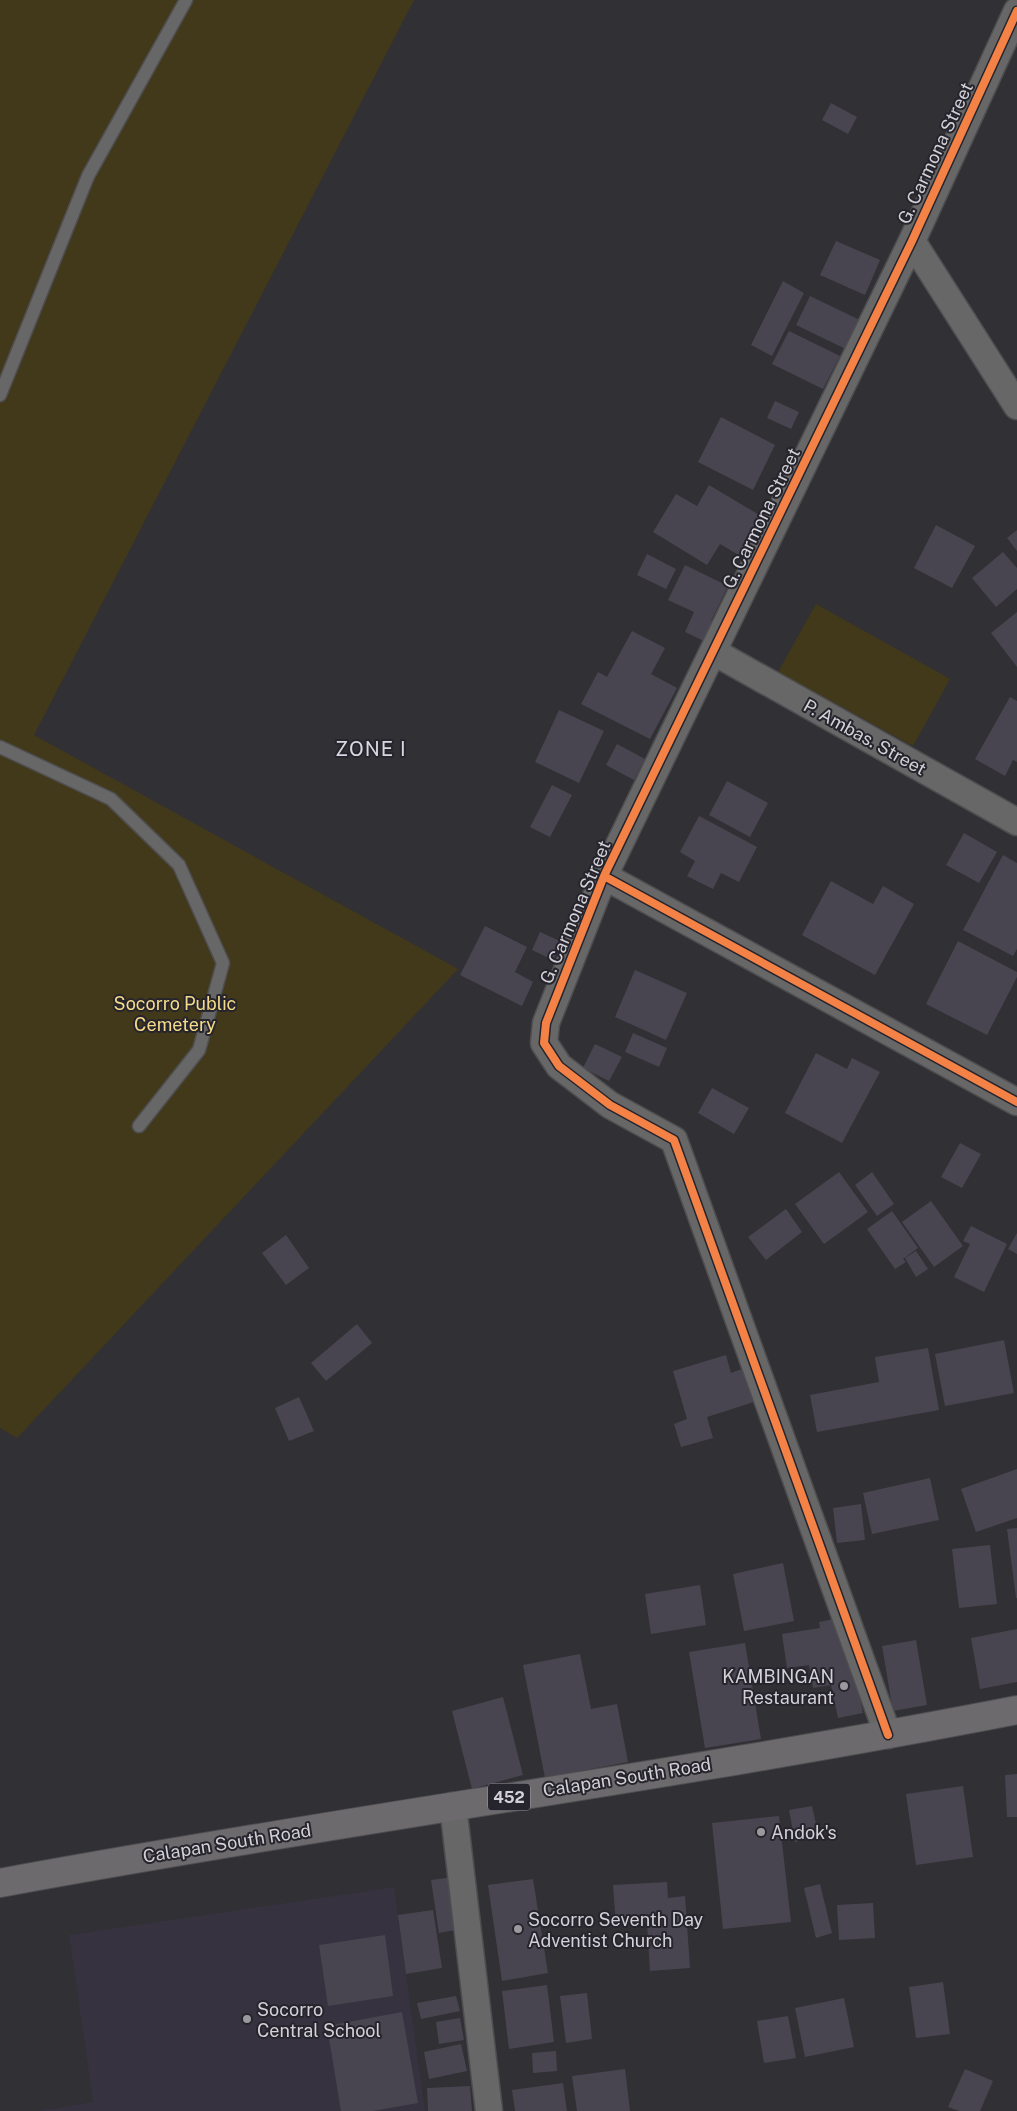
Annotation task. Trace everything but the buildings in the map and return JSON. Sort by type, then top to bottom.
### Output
[{"type":"highway","name":"Calapan South Road","points":[[0,1883],[154,1855],[888,1735],[1017,1710]]},
{"type":"street","name":"G. Carmona Street","points":[[888,1735],[674,1140],[610,1105],[559,1066],[544,1043],[546,1023],[604,876],[912,241],[1017,11]]},
{"type":"street","points":[[912,241],[1017,406]]},
{"type":"street","name":"P. Ambas. Street","points":[[714,652],[1017,822]]},
{"type":"street","points":[[604,876],[1017,1102]]},
{"type":"street","points":[[453,1806],[489,2111]]},
{"type":"lane","points":[[0,395],[88,176],[186,0]]},
{"type":"lane","points":[[0,747],[111,799],[179,865],[222,963],[199,1050],[139,1126]]},
{"type":"shaded area","name":"Socorro Central School","points":[[394,1887],[425,2111],[37,2111],[93,2102],[69,1935]]},
{"type":"green space","name":"Socorro Public Cemetery","points":[[0,0],[414,0],[34,735],[458,969],[17,1438],[0,1428]]},
{"type":"green space","points":[[816,604],[950,679],[913,746],[778,672]]},
{"type":"cycle path","points":[[888,1735],[674,1140],[610,1105],[559,1066],[544,1043],[546,1023],[604,876],[912,241],[1017,11]]},
{"type":"cycle path","points":[[604,876],[1017,1102]]},
{"type":"place","name":"KAMBINGAN Restaurant","points":[[844,1686]]},
{"type":"place","name":"Andok's","points":[[761,1832]]},
{"type":"place","name":"Socorro Seventh Day Adventist Church","points":[[518,1929]]},
{"type":"place","name":"Socorro Central School","points":[[247,2019]]},
{"type":"district","name":"ZONE I","points":[[371,749]]}]
